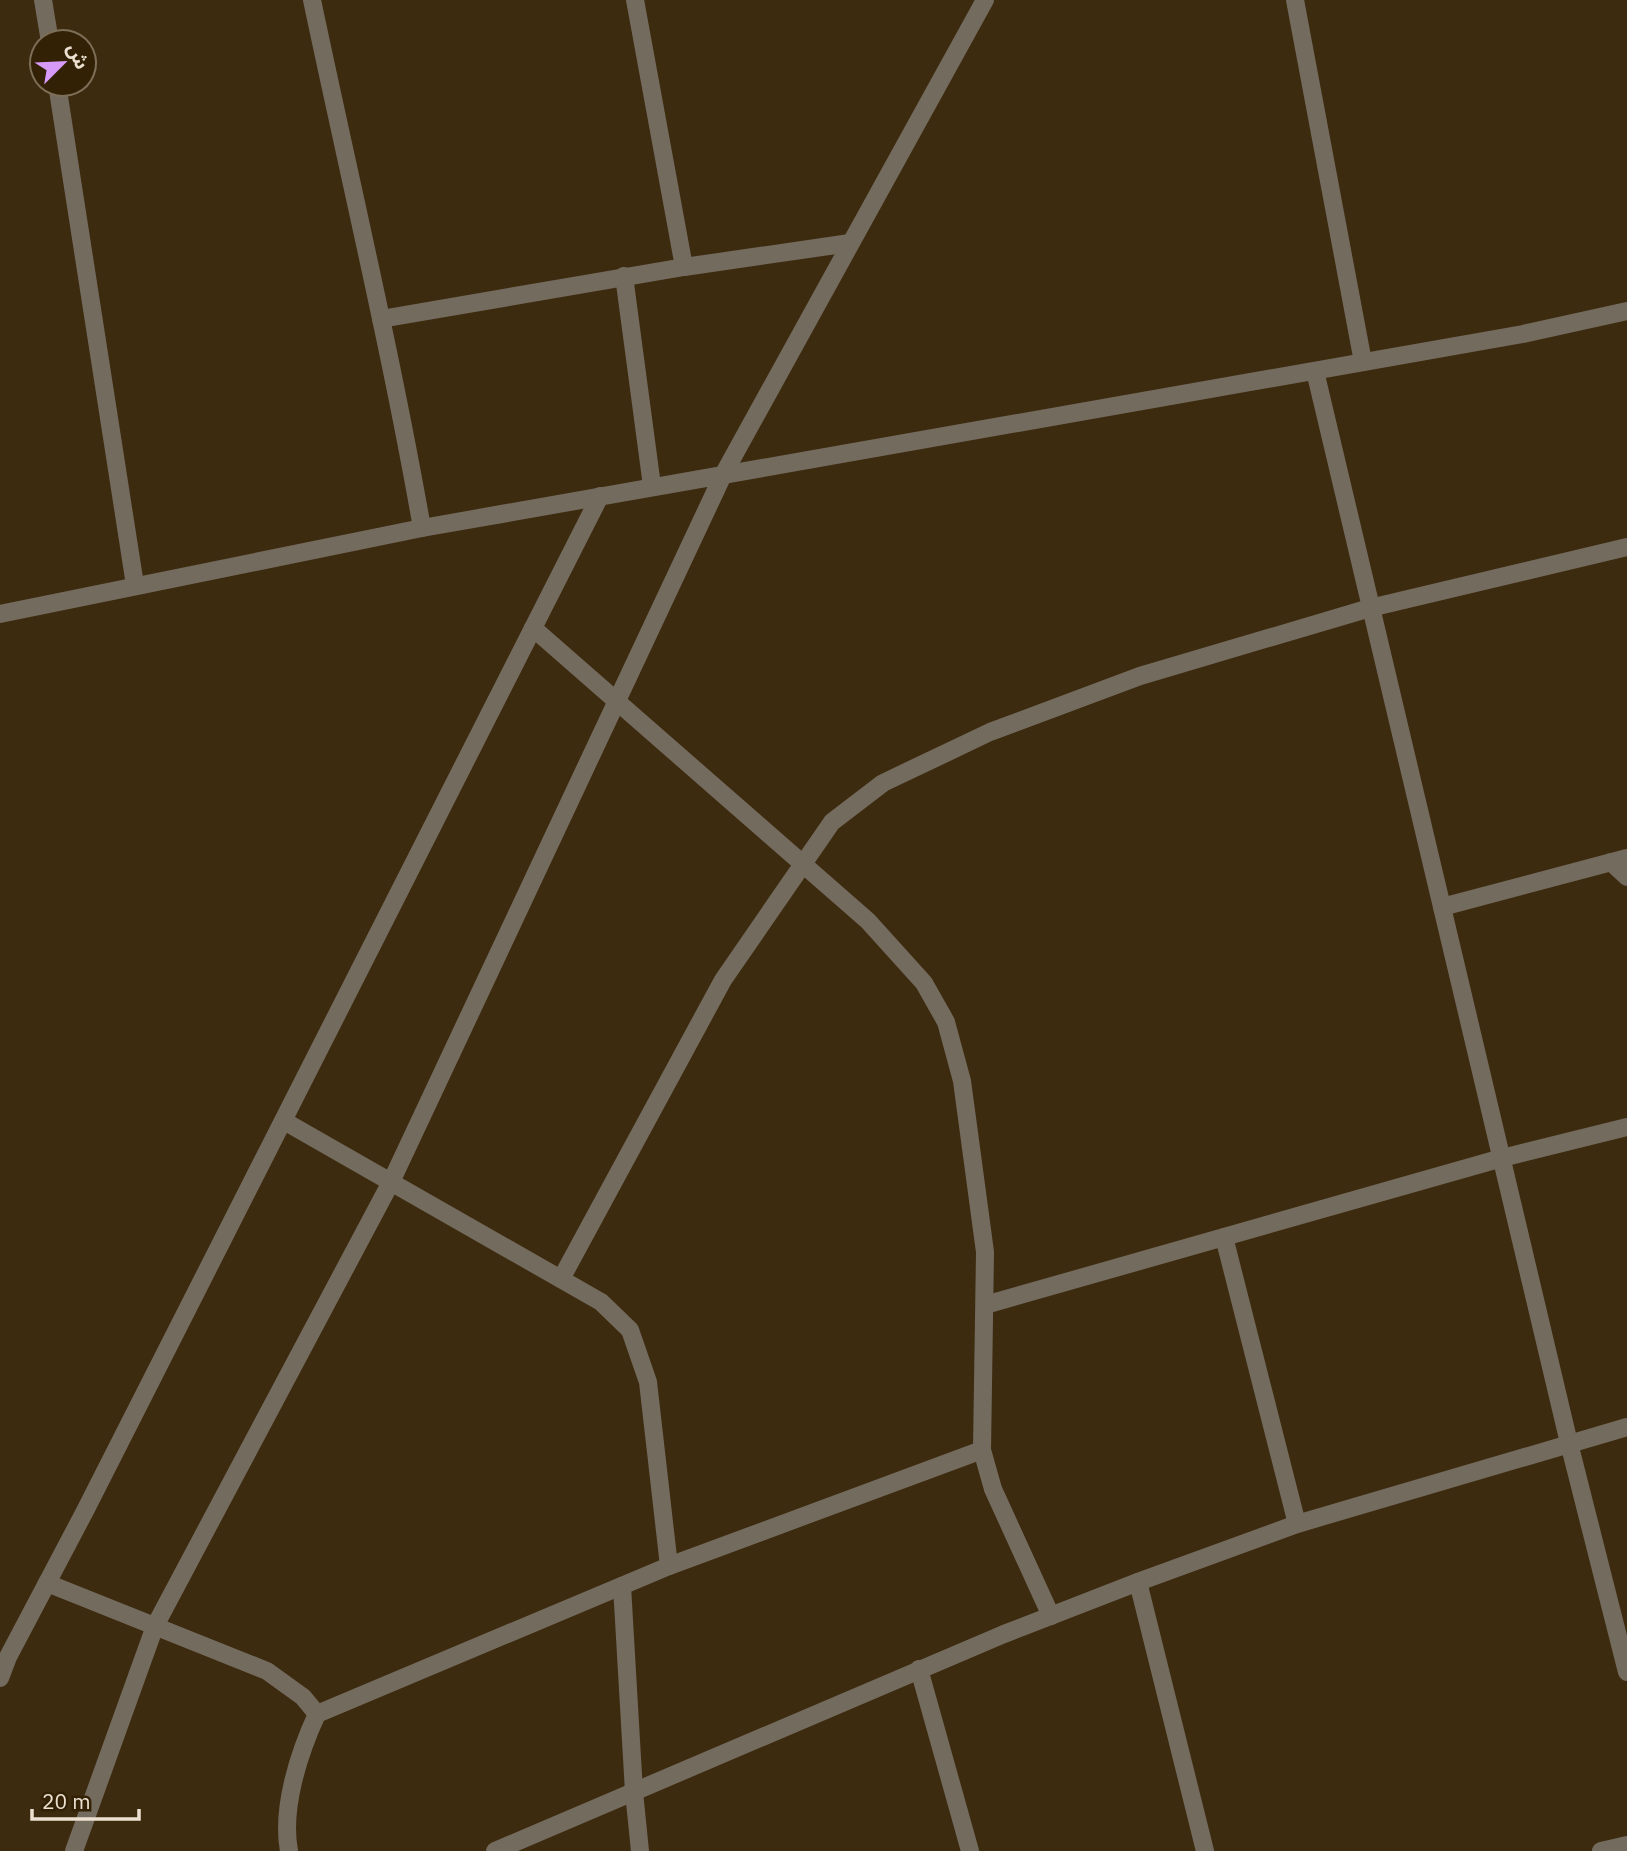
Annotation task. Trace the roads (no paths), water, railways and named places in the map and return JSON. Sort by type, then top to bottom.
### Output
[{"type":"street","points":[[43,0],[48,28]]},
{"type":"street","points":[[312,0],[398,393],[422,528]]},
{"type":"street","points":[[635,0],[684,267]]},
{"type":"street","points":[[75,1851],[155,1626],[391,1182],[723,475],[985,0]]},
{"type":"street","points":[[1295,0],[1363,362]]},
{"type":"street","points":[[59,98],[135,585]]},
{"type":"street","points":[[381,319],[624,276],[850,243]]},
{"type":"street","points":[[624,276],[652,486]]},
{"type":"street","points":[[0,614],[422,528],[1523,334],[1627,311]]},
{"type":"street","points":[[1315,371],[1569,1443],[1627,1672]]},
{"type":"street","points":[[0,1678],[8,1657],[284,1121],[600,496]]},
{"type":"street","points":[[561,1279],[723,980],[832,822],[883,783],[990,732],[1140,676],[1370,608],[1627,547]]},
{"type":"street","points":[[533,628],[868,921],[924,983],[946,1022],[962,1081],[985,1252],[982,1450],[993,1489],[1051,1616]]},
{"type":"street","points":[[1442,907],[1619,860],[1627,877]]},
{"type":"street","points":[[284,1121],[601,1303],[630,1330],[648,1382],[668,1566]]},
{"type":"street","points":[[985,1305],[1502,1158],[1627,1126]]},
{"type":"street","points":[[1224,1237],[1297,1524]]},
{"type":"street","points":[[495,1851],[919,1669],[1138,1582],[1297,1524],[1627,1427]]},
{"type":"street","points":[[289,1851],[286,1836],[292,1794],[302,1747],[317,1714],[668,1566],[982,1450]]},
{"type":"street","points":[[1138,1582],[1205,1851]]},
{"type":"street","points":[[47,1583],[267,1671],[303,1697],[317,1714]]},
{"type":"street","points":[[622,1586],[640,1851]]},
{"type":"street","points":[[919,1669],[970,1851]]},
{"type":"street","points":[[1601,1851],[1627,1845]]}]
